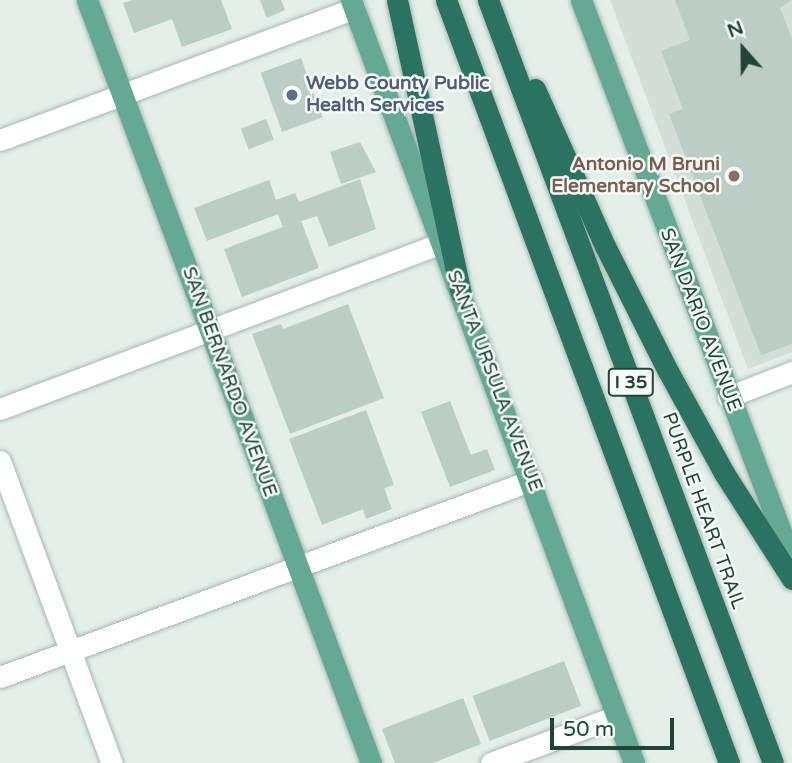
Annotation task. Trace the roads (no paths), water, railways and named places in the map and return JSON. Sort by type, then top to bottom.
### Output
[{"type":"highway","points":[[397,0],[461,293]]},
{"type":"highway","name":"I 35","points":[[446,0],[729,763]]},
{"type":"highway","points":[[489,0],[668,371],[724,472],[792,579]]},
{"type":"highway","name":"PURPLE HEART TRAIL","points":[[489,0],[773,763]]},
{"type":"main road","name":"SAN BERNARDO AVENUE","points":[[87,0],[371,763]]},
{"type":"main road","name":"SAN DARIO AVENUE","points":[[580,0],[792,561]]},
{"type":"main road","name":"SANTA URSULA AVENUE","points":[[353,4],[532,480],[617,716],[630,762]]},
{"type":"street","points":[[0,140],[353,4]]},
{"type":"street","points":[[0,408],[442,243]]},
{"type":"street","points":[[728,397],[792,372]]},
{"type":"street","points":[[0,461],[113,763]]},
{"type":"street","points":[[0,677],[532,480]]},
{"type":"street","points":[[491,763],[530,756],[617,716]]},
{"type":"place","name":"Webb County Public Health Services","points":[[292,95]]},
{"type":"place","name":"Antonio M Bruni Elementary School","points":[[734,176]]}]
